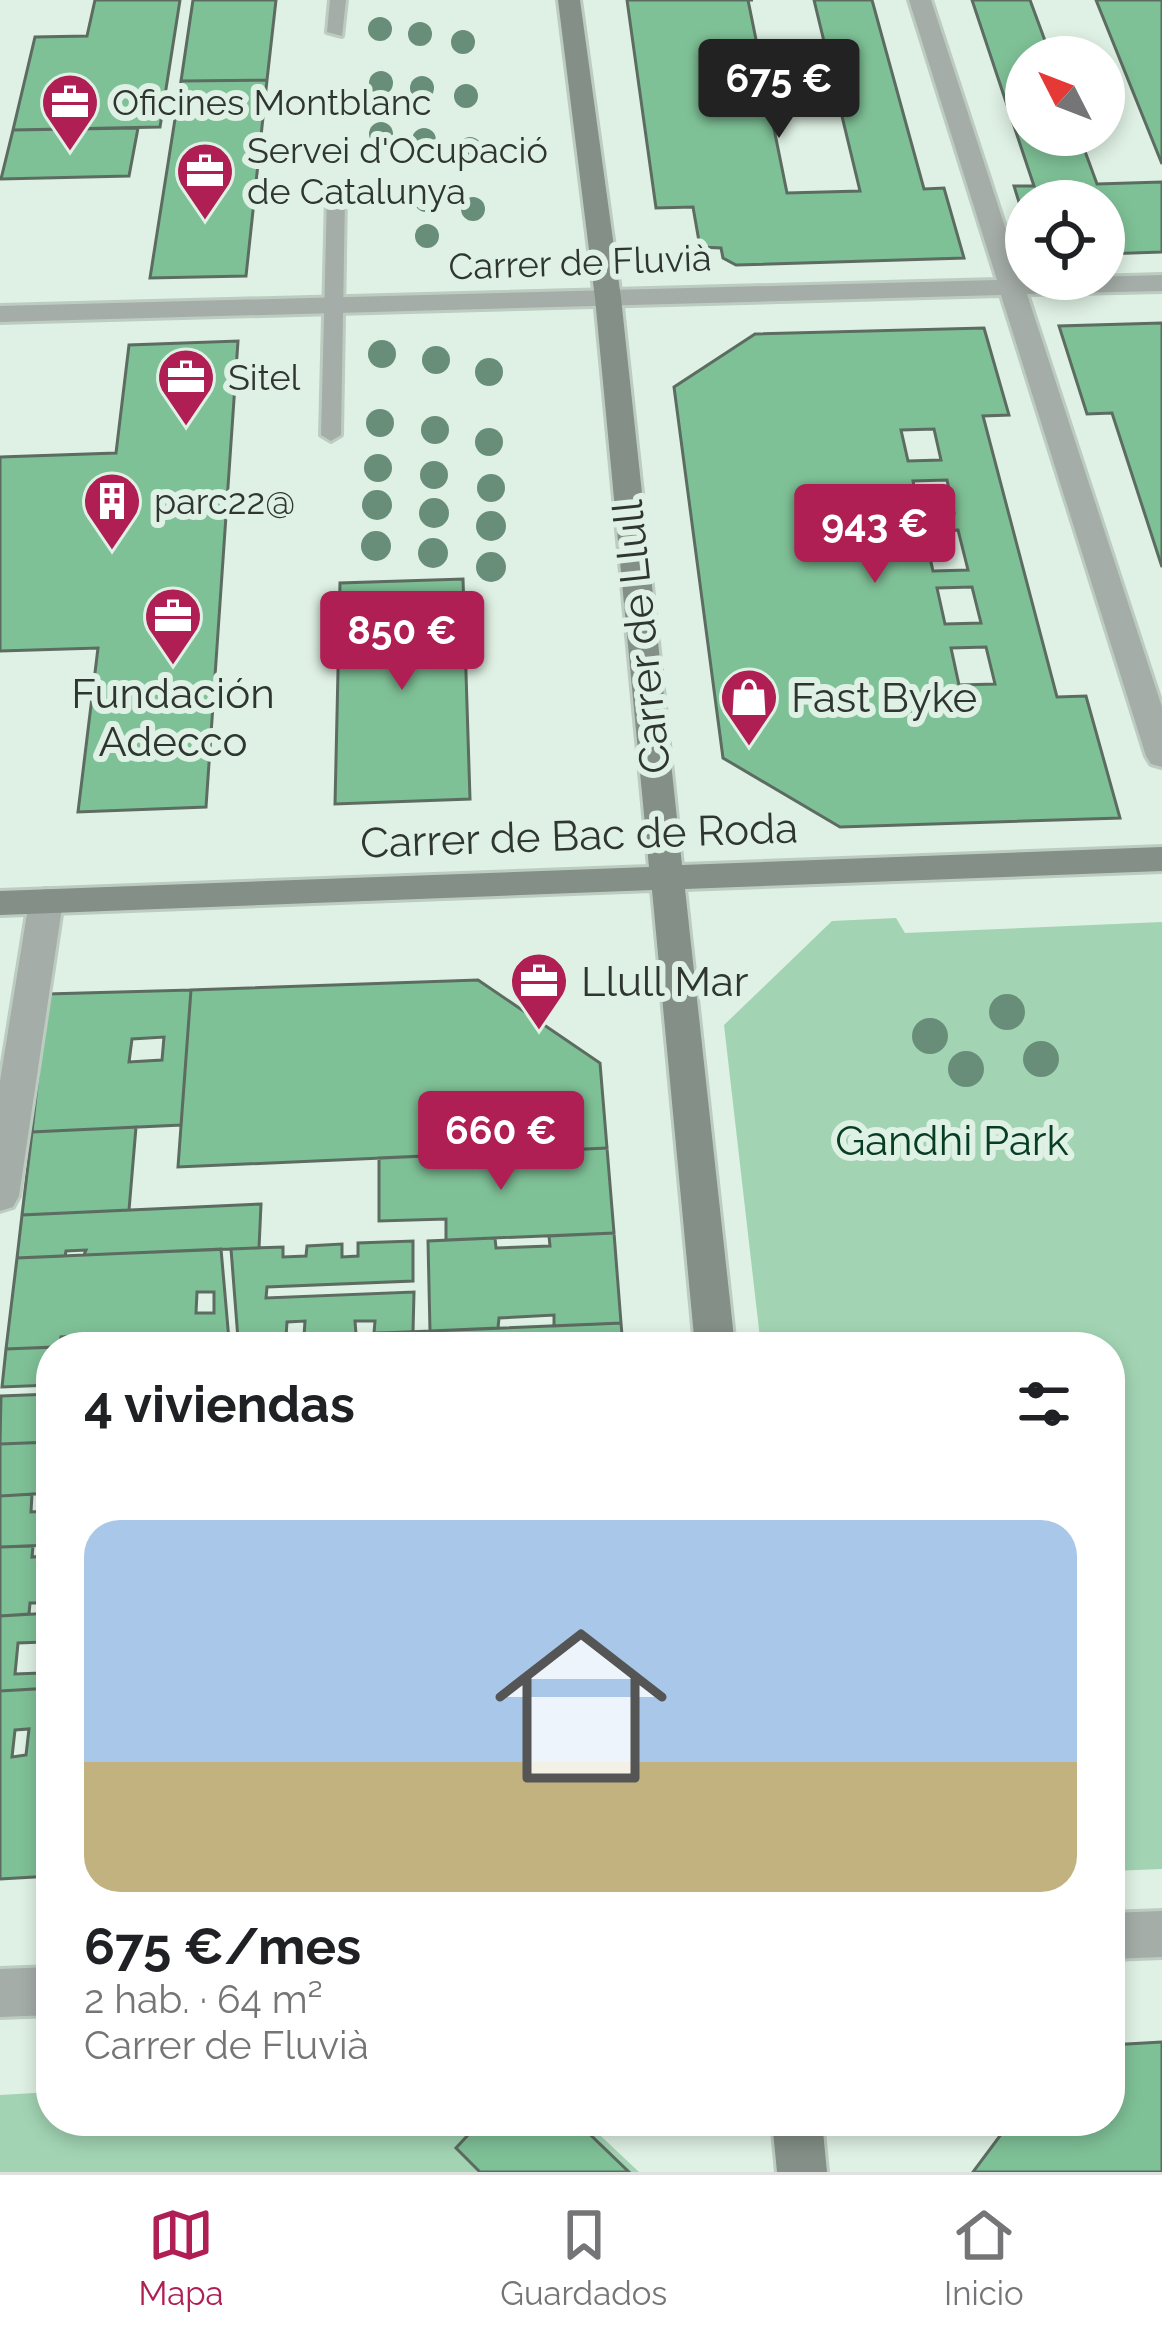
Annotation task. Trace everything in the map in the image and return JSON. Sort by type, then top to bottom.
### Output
[{"type":"street","name":"Carrer de Llull","points":[[569,0],[608,298],[713,1332]]},
{"type":"street","points":[[920,0],[1005,254]]},
{"type":"street","name":"Carrer de Fluvià","points":[[1125,284],[1162,283]]},
{"type":"street","name":"Carrer de Fluvià","points":[[0,314],[1005,287]]},
{"type":"street","points":[[1020,300],[1162,756]]},
{"type":"street","name":"Carrer de Bac de Roda","points":[[0,903],[1162,859]]},
{"type":"street","points":[[0,1196],[46,901]]},
{"type":"street","points":[[1125,1935],[1162,1934]]},
{"type":"street","points":[[0,1994],[36,1992]]},
{"type":"street","points":[[798,2136],[802,2172]]},
{"type":"lane","points":[[336,32],[338,0]]},
{"type":"lane","points":[[331,435],[336,196]]},
{"type":"green space","name":"Gandhi Park","points":[[896,918],[905,933],[1162,922],[1162,1869],[1125,1870],[1125,1332],[759,1332],[724,1025],[832,921]]},
{"type":"green space","points":[[36,2093],[36,2136],[601,2136],[639,2172],[0,2172],[0,2095]]},
{"type":"building","points":[[95,0],[180,0],[160,127],[13,130],[35,37],[87,36]]},
{"type":"building","points":[[193,0],[276,0],[267,80],[181,81]]},
{"type":"building","points":[[627,0],[748,0],[787,193],[860,191],[814,0],[872,0],[924,189],[944,188],[964,258],[736,265],[723,258],[721,248],[700,247],[693,207],[656,208]]},
{"type":"building","points":[[972,0],[1030,0],[1043,36],[1005,36],[1005,99]]},
{"type":"building","points":[[1096,0],[1162,0],[1162,164],[1125,72],[1125,36],[1110,36]]},
{"type":"building","name":"Servei d'Ocupació de Catalunya","points":[[267,80],[246,276],[150,278],[181,81]]},
{"type":"building","name":"Oficines Montblanc","points":[[138,128],[129,176],[1,179],[13,130]]},
{"type":"building","points":[[1024,156],[1087,156],[1096,180],[1032,180]]},
{"type":"building","points":[[1162,182],[1162,252],[1125,253],[1125,183]]},
{"type":"building","points":[[1162,323],[1162,567],[1112,413],[1087,414],[1059,326]]},
{"type":"building","points":[[984,328],[1009,415],[983,416],[1057,697],[1086,696],[1120,818],[840,827],[723,758],[674,387],[755,334]],"holes":[[[934,429],[941,460],[908,461],[901,430]],[[947,480],[954,513],[920,514],[913,481]],[[958,530],[968,570],[933,571],[924,531]],[[972,587],[981,623],[945,624],[937,588]],[[986,647],[995,684],[959,685],[951,648]]]},
{"type":"building","name":"parc22@","points":[[238,341],[206,807],[78,812],[98,648],[0,651],[0,457],[116,453],[129,345]]},
{"type":"building","points":[[463,579],[470,799],[335,804],[340,583]]},
{"type":"building","points":[[478,980],[600,1063],[607,1148],[178,1167],[191,990]]},
{"type":"building","points":[[191,990],[181,1125],[32,1132],[47,994]],"holes":[[[164,1037],[162,1060],[129,1062],[132,1039]]]},
{"type":"building","points":[[136,1127],[129,1210],[22,1215],[32,1132]]},
{"type":"building","points":[[607,1148],[614,1233],[446,1240],[446,1219],[379,1221],[379,1158]]},
{"type":"building","points":[[261,1204],[259,1248],[84,1255],[86,1250],[17,1258],[22,1215]]},
{"type":"building","points":[[614,1233],[621,1323],[554,1326],[554,1315],[499,1318],[498,1328],[430,1331],[428,1241],[495,1238],[496,1248],[550,1246],[549,1236]]},
{"type":"building","points":[[413,1241],[413,1281],[267,1287],[266,1298],[414,1292],[413,1332],[374,1332],[375,1321],[355,1321],[356,1332],[304,1332],[305,1321],[287,1322],[286,1332],[237,1332],[231,1249],[283,1247],[283,1257],[306,1256],[307,1246],[342,1244],[342,1257],[358,1256],[358,1243]]},
{"type":"building","points":[[221,1249],[228,1332],[36,1332],[36,1348],[6,1349],[17,1258]],"holes":[[[197,1292],[214,1292],[214,1313],[196,1313]]]},
{"type":"building","points":[[621,1323],[622,1332],[406,1332]]},
{"type":"building","points":[[36,1348],[36,1386],[2,1387],[6,1349]]},
{"type":"building","points":[[36,1395],[36,1443],[0,1444],[1,1396]]},
{"type":"building","points":[[36,1443],[36,1494],[0,1496],[0,1444]]},
{"type":"building","points":[[32,1494],[31,1512],[36,1512],[36,1546],[0,1547],[0,1496]]},
{"type":"building","points":[[33,1546],[32,1557],[36,1557],[36,1603],[30,1603],[29,1614],[0,1616],[0,1547]]},
{"type":"building","points":[[36,1614],[36,1642],[18,1643],[15,1674],[36,1673],[36,1689],[0,1691],[0,1616]]},
{"type":"building","points":[[36,1689],[36,1877],[0,1879],[0,1691]],"holes":[[[29,1729],[26,1755],[12,1757],[15,1730]]]},
{"type":"building","points":[[1162,2042],[1162,2172],[973,2172],[1000,2136],[1125,2136],[1125,2044]]},
{"type":"building","points":[[467,2136],[592,2136],[629,2172],[480,2172],[456,2148]]},
{"type":"place","name":"Oficines Montblanc","points":[[70,153]]},
{"type":"place","name":"Servei d'Ocupació de Catalunya","points":[[205,222]]},
{"type":"place","name":"Sitel","points":[[186,428]]},
{"type":"place","name":"parc22@","points":[[112,552]]},
{"type":"place","name":"Fundación Adecco","points":[[173,667]]},
{"type":"place","name":"Fast Byke","points":[[749,748]]},
{"type":"place","name":"Llull Mar","points":[[539,1032]]}]
